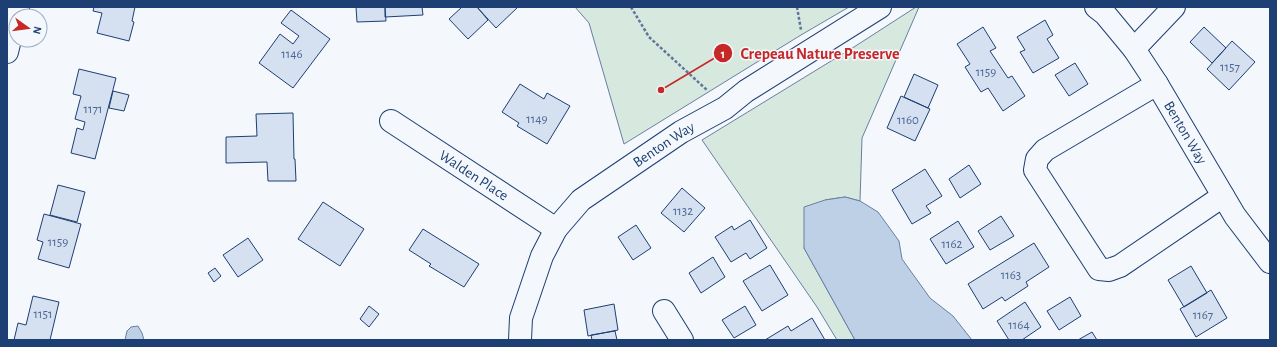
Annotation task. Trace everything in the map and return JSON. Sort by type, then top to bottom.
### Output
[{"type":"street","points":[[7,52],[18,7]]},
{"type":"street","name":"Benton Way","points":[[520,340],[521,318],[542,256],[556,229],[581,200],[681,132],[725,108],[746,91],[880,7]]},
{"type":"street","name":"Benton Way","points":[[1096,7],[1105,14],[1134,49],[1157,84],[1235,216],[1270,262]]},
{"type":"street","points":[[1134,49],[1174,7]]},
{"type":"street","points":[[1157,84],[1045,150],[1037,158],[1035,170],[1099,269],[1109,270],[1120,266],[1223,196]]},
{"type":"street","name":"Walden Place","points":[[391,120],[556,229]]},
{"type":"street","points":[[664,311],[682,340]]},
{"type":"path","points":[[631,7],[649,37],[725,108]]},
{"type":"shaded area","points":[[575,7],[849,7],[624,144],[589,23]]},
{"type":"shaded area","points":[[916,7],[919,7],[862,138],[860,201],[845,197],[825,200],[804,248],[855,340],[837,340],[817,307],[702,140],[854,47]]},
{"type":"water","points":[[845,197],[860,201],[878,212],[899,241],[902,259],[930,298],[953,316],[972,340],[855,340],[804,248],[804,207],[825,200]]},
{"type":"water","points":[[138,326],[144,340],[125,340],[127,331],[131,327]]},
{"type":"building","points":[[94,7],[135,7],[132,21],[134,22],[129,41],[97,33],[102,13],[93,11]]},
{"type":"building","points":[[356,7],[385,7],[386,21],[357,22]]},
{"type":"building","points":[[385,7],[422,7],[423,15],[385,17]]},
{"type":"building","points":[[462,7],[477,7],[488,20],[468,39],[449,19]]},
{"type":"building","points":[[477,7],[518,7],[496,28]]},
{"type":"building","points":[[291,10],[330,39],[293,88],[259,63],[280,34],[293,44],[299,36],[281,23]]},
{"type":"building","points":[[1045,20],[1053,35],[1047,39],[1059,58],[1033,73],[1020,52],[1025,50],[1017,37]]},
{"type":"building","points":[[983,27],[996,48],[990,51],[1008,78],[1012,76],[1025,96],[1003,111],[988,88],[981,92],[965,67],[970,64],[957,44]]},
{"type":"building","points":[[1204,27],[1226,48],[1212,63],[1190,42]]},
{"type":"building","points":[[1232,41],[1255,62],[1229,90],[1207,69]]},
{"type":"building","points":[[1075,63],[1088,84],[1069,96],[1055,75]]},
{"type":"building","points":[[79,69],[116,78],[95,159],[71,153],[77,128],[83,130],[85,122],[75,119],[81,96],[73,94]]},
{"type":"building","points":[[914,74],[938,85],[928,108],[904,97]]},
{"type":"building","points":[[520,84],[544,99],[547,93],[570,106],[547,144],[517,126],[519,123],[502,112]]},
{"type":"building","points":[[113,91],[129,95],[124,111],[109,108]]},
{"type":"building","points":[[901,96],[930,109],[915,141],[887,128]]},
{"type":"building","points":[[293,113],[296,181],[268,181],[267,162],[226,163],[226,137],[257,136],[256,114]]},
{"type":"building","points":[[969,165],[981,184],[960,198],[949,179]]},
{"type":"building","points":[[925,169],[942,196],[926,206],[931,213],[912,224],[892,190]]},
{"type":"building","points":[[58,185],[85,192],[77,222],[50,215]]},
{"type":"building","points":[[682,188],[705,208],[684,232],[661,213]]},
{"type":"building","points":[[323,202],[364,229],[340,266],[298,239]]},
{"type":"building","points":[[44,214],[81,224],[69,268],[38,259],[43,242],[37,240]]},
{"type":"building","points":[[1001,216],[1014,236],[990,250],[978,231]]},
{"type":"building","points":[[750,220],[767,248],[750,259],[746,253],[731,262],[715,237],[732,226],[734,230]]},
{"type":"building","points":[[958,221],[974,247],[946,264],[930,239]]},
{"type":"building","points":[[636,225],[651,248],[633,260],[618,237]]},
{"type":"building","points":[[423,229],[479,264],[464,287],[429,266],[431,264],[409,250]]},
{"type":"building","points":[[248,238],[263,260],[238,277],[223,255]]},
{"type":"building","points":[[1034,243],[1049,267],[1026,282],[1028,286],[1005,301],[1002,297],[983,309],[968,284]]},
{"type":"building","points":[[713,257],[725,277],[701,293],[689,273]]},
{"type":"building","points":[[770,265],[788,295],[762,311],[743,281]]},
{"type":"building","points":[[1191,266],[1207,293],[1184,307],[1168,280]]},
{"type":"building","points":[[215,268],[221,276],[214,282],[208,273]]},
{"type":"building","points":[[1211,290],[1227,318],[1196,337],[1180,309]]},
{"type":"building","points":[[33,296],[59,302],[50,340],[14,340],[18,323],[26,325]]},
{"type":"building","points":[[1070,297],[1081,316],[1059,330],[1047,311]]},
{"type":"building","points":[[1025,302],[1041,327],[1022,340],[1009,340],[997,321]]},
{"type":"building","points":[[614,304],[618,330],[588,336],[584,310]]},
{"type":"building","points":[[369,306],[379,314],[369,327],[360,319]]},
{"type":"building","points":[[745,306],[756,325],[734,338],[722,320]]},
{"type":"building","points":[[812,318],[825,340],[765,340],[788,326],[791,331]]},
{"type":"building","points":[[615,331],[617,340],[592,340],[591,335]]},
{"type":"building","points":[[1092,332],[1097,340],[1078,340]]},
{"type":"place","name":"Crepeau Nature Preserve","points":[[661,90]]}]
